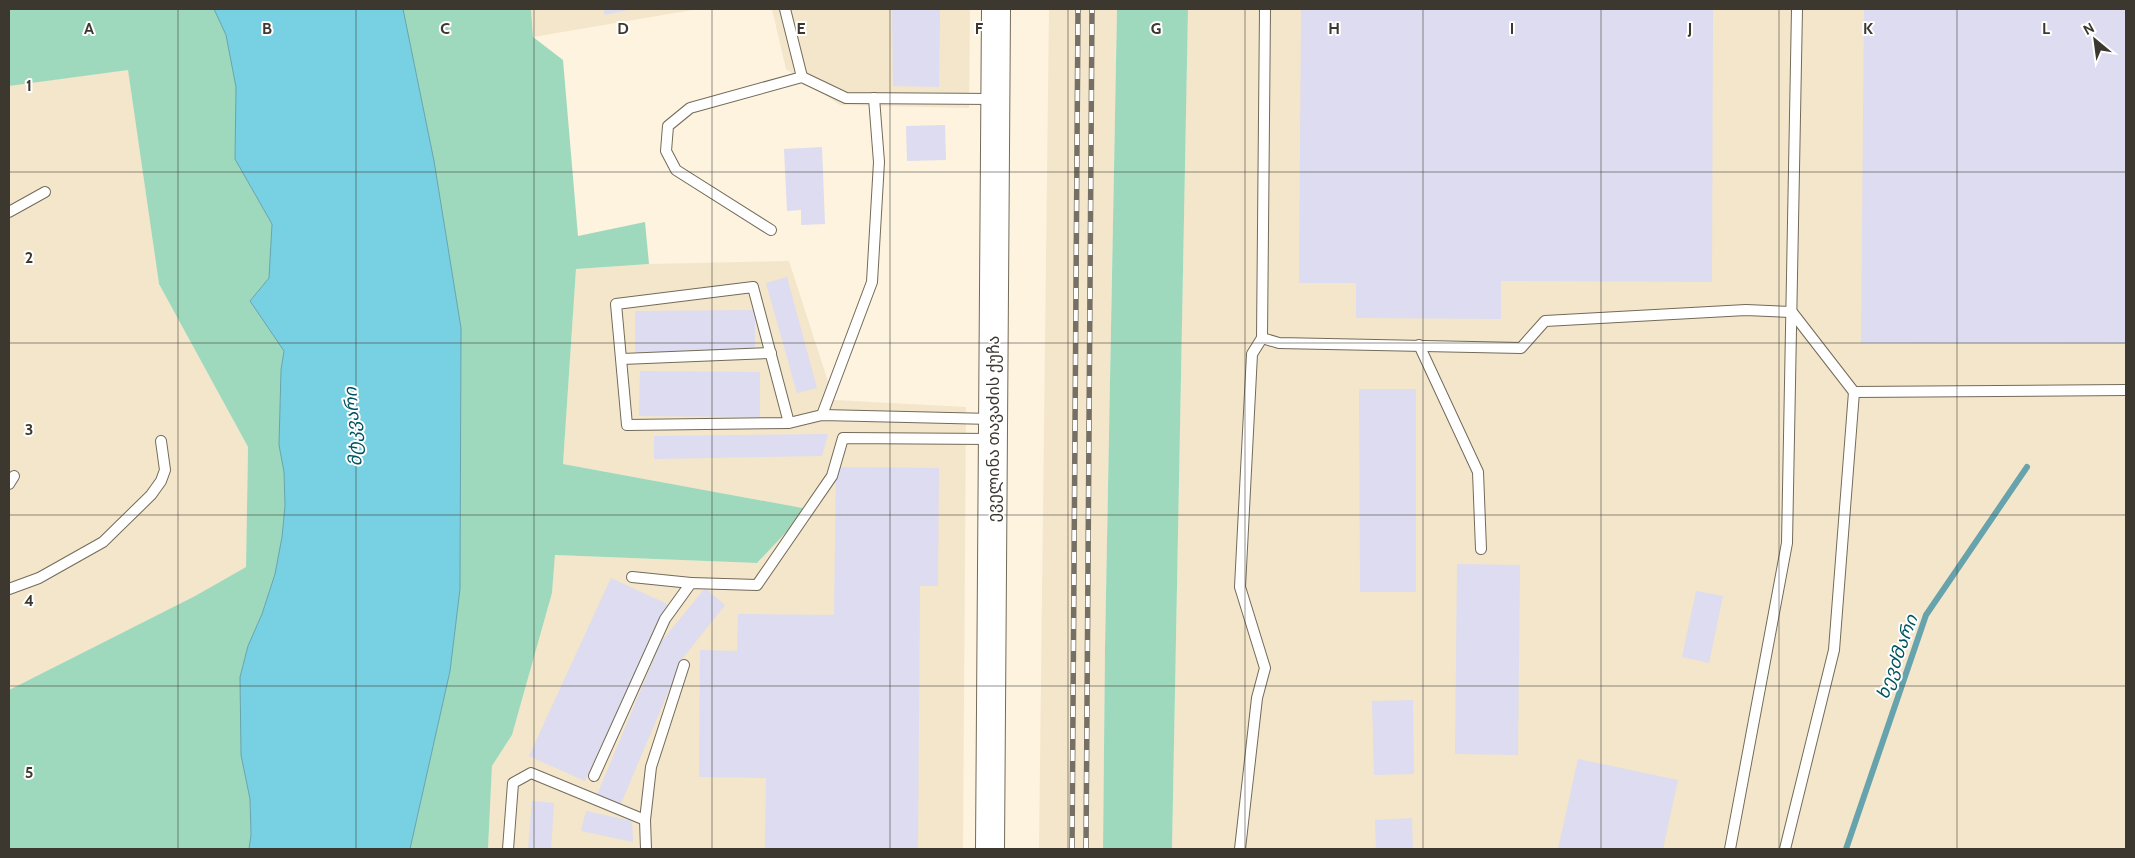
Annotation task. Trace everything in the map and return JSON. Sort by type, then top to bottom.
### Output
[{"type":"main road","name":"ეველინა თავაძის ქუჩა","points":[[990,849],[996,9]]},
{"type":"lane","points":[[785,9],[802,76]]},
{"type":"lane","points":[[1240,849],[1257,698],[1265,668],[1240,587],[1252,354],[1262,338],[1265,9]]},
{"type":"lane","points":[[1730,849],[1787,543],[1797,9]]},
{"type":"lane","points":[[771,230],[676,170],[666,151],[668,126],[690,108],[802,76],[846,98],[995,99]]},
{"type":"lane","points":[[822,415],[872,282],[879,162],[874,98]]},
{"type":"lane","points":[[9,212],[45,192]]},
{"type":"lane","points":[[789,423],[753,287],[616,304],[627,425],[789,423],[822,415],[993,429]]},
{"type":"lane","points":[[1262,338],[1279,343],[1520,348],[1545,321],[1746,310],[1792,312],[1854,392],[1834,650],[1786,849]]},
{"type":"lane","points":[[1419,345],[1478,472],[1481,549]]},
{"type":"lane","points":[[622,359],[771,353]]},
{"type":"lane","points":[[1854,392],[2126,390]]},
{"type":"lane","points":[[632,577],[691,583],[756,585],[832,476],[843,438],[993,429]]},
{"type":"lane","points":[[9,589],[39,578],[104,542],[151,495],[161,481],[165,470],[161,441]]},
{"type":"lane","points":[[594,776],[666,619],[691,583]]},
{"type":"lane","points":[[646,849],[645,820],[650,767],[684,665]]},
{"type":"lane","points":[[508,849],[514,783],[531,773],[645,820]]},
{"type":"shaded area","points":[[531,9],[698,9],[533,37]]},
{"type":"shaded area","points":[[772,9],[970,9],[969,108],[840,105],[786,69]]},
{"type":"shaded area","points":[[1049,9],[1117,9],[1103,849],[1039,849]]},
{"type":"shaded area","points":[[1188,9],[2126,9],[2126,848],[1172,849]]},
{"type":"shaded area","points":[[128,69],[159,284],[248,447],[246,567],[195,596],[9,690],[9,86]]},
{"type":"shaded area","points":[[789,261],[834,400],[966,407],[963,849],[488,849],[492,766],[512,735],[552,593],[555,555],[757,563],[807,509],[563,464],[576,269],[649,264]]},
{"type":"green space","points":[[9,9],[214,9],[226,35],[236,87],[235,159],[272,224],[269,278],[250,301],[284,351],[281,370],[279,445],[284,472],[285,506],[282,537],[275,574],[262,614],[248,646],[240,677],[241,755],[250,799],[251,835],[249,849],[9,849],[9,690],[195,596],[246,567],[248,447],[159,284],[128,70],[9,86]]},
{"type":"green space","points":[[403,9],[531,9],[533,37],[563,60],[578,236],[645,222],[649,264],[576,269],[563,464],[808,509],[757,563],[555,555],[552,593],[512,735],[492,766],[488,849],[410,849],[450,671],[460,589],[461,328],[434,161]]},
{"type":"green space","points":[[1117,9],[1188,9],[1172,849],[1103,849]]},
{"type":"water","name":"მტკვარი","points":[[214,9],[403,9],[434,161],[461,328],[460,589],[450,671],[410,849],[249,849],[251,835],[250,799],[241,755],[240,677],[248,646],[262,614],[275,574],[282,537],[285,506],[284,472],[279,445],[281,370],[284,351],[250,301],[269,278],[272,224],[235,159],[236,87],[226,35]]},
{"type":"building","points":[[603,9],[628,9],[628,10],[605,15]]},
{"type":"building","points":[[892,9],[940,9],[939,87],[893,86]]},
{"type":"building","points":[[1301,9],[1713,9],[1712,282],[1501,281],[1501,319],[1356,318],[1356,283],[1299,283]]},
{"type":"building","points":[[1864,9],[2126,9],[2126,344],[1861,343]]},
{"type":"building","points":[[945,125],[946,160],[907,161],[906,126]]},
{"type":"building","points":[[822,147],[825,224],[801,225],[801,210],[787,211],[784,149]]},
{"type":"building","points":[[787,277],[817,388],[797,393],[766,283]]},
{"type":"building","points":[[755,310],[755,353],[635,353],[635,311]]},
{"type":"building","points":[[640,371],[760,372],[760,417],[639,416]]},
{"type":"building","points":[[1359,389],[1416,389],[1416,592],[1360,592]]},
{"type":"building","points":[[828,434],[822,456],[654,459],[654,436]]},
{"type":"building","points":[[836,467],[939,468],[938,586],[920,586],[918,849],[765,849],[766,778],[699,777],[700,650],[737,651],[738,614],[834,615]]},
{"type":"building","points":[[1457,564],[1520,565],[1518,755],[1455,754]]},
{"type":"building","points":[[611,578],[667,604],[585,781],[529,756]]},
{"type":"building","points":[[705,588],[725,605],[682,659],[620,806],[596,797],[661,642]]},
{"type":"building","points":[[1696,591],[1723,596],[1709,663],[1682,657]]},
{"type":"building","points":[[1413,700],[1414,774],[1374,775],[1372,701]]},
{"type":"building","points":[[1578,759],[1678,780],[1663,849],[1558,849]]},
{"type":"building","points":[[532,801],[554,803],[551,849],[528,849]]},
{"type":"building","points":[[586,811],[632,821],[633,842],[581,831]]},
{"type":"building","points":[[1412,818],[1413,849],[1376,849],[1375,820]]},
{"type":"waterway","name":"ხევძმარი","points":[[1846,849],[1926,615],[2027,467]]},
{"type":"railway","points":[[1072,849],[1078,9]]},
{"type":"railway","points":[[1086,849],[1092,9]]}]
